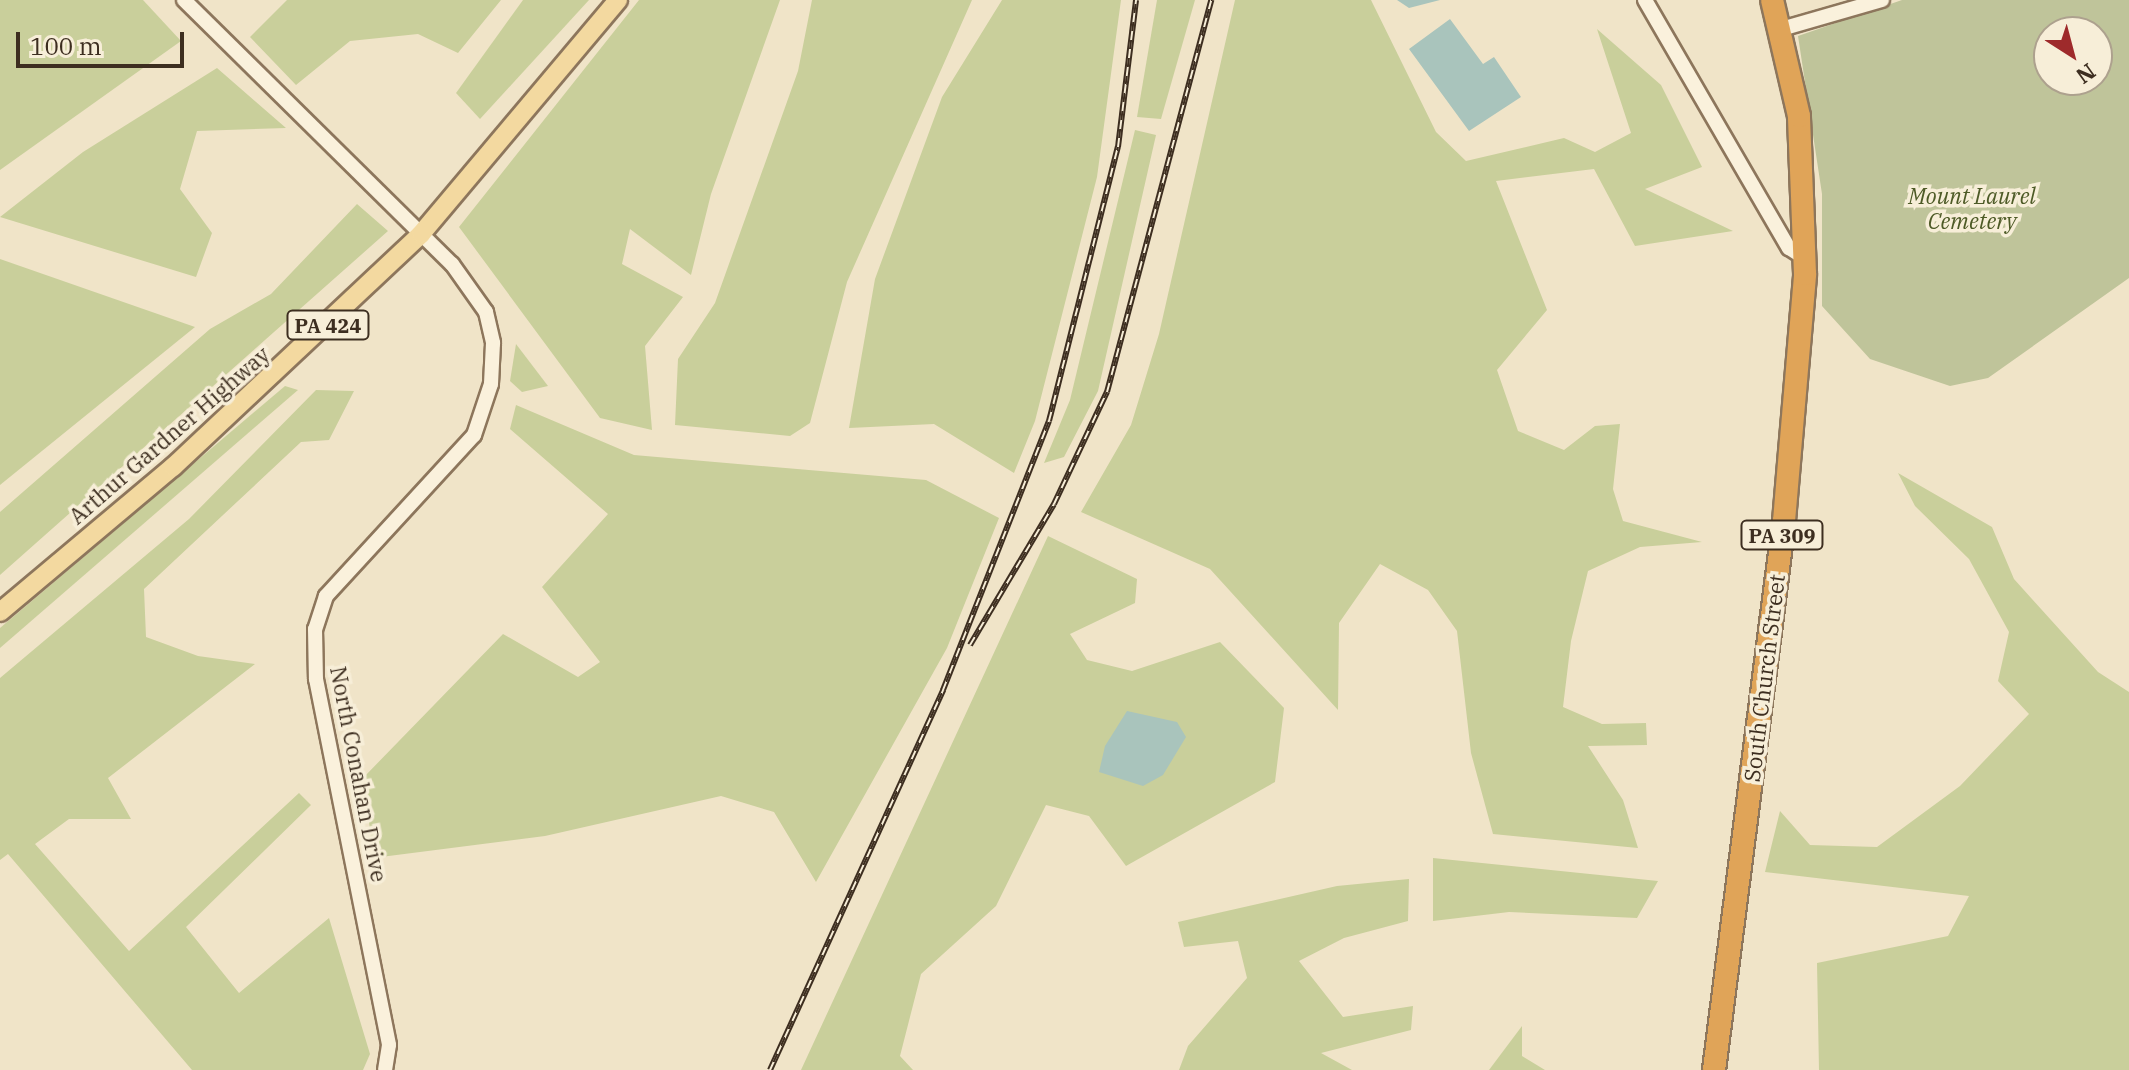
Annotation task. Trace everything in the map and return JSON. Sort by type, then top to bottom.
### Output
[{"type":"highway","name":"South Church Street","points":[[1714,1070],[1785,507],[1806,259],[1799,116],[1772,0]]},
{"type":"main road","name":"Arthur Gardner Highway","points":[[0,612],[173,467],[421,234],[618,0]]},
{"type":"street","name":"North Conahan Drive","points":[[184,0],[421,234],[486,312],[493,343],[482,420],[326,596],[315,629],[316,679],[389,1045],[385,1070]]},
{"type":"street","points":[[1645,0],[1789,248],[1806,259]]},
{"type":"street","points":[[1781,29],[1882,0]]},
{"type":"green space","points":[[0,0],[143,0],[181,41],[0,170]]},
{"type":"green space","points":[[287,0],[501,0],[458,53],[418,34],[350,41],[296,85],[250,37]]},
{"type":"green space","points":[[523,0],[589,0],[480,119],[456,93]]},
{"type":"green space","points":[[639,0],[780,0],[711,194],[691,275],[630,229],[622,264],[683,297],[645,346],[652,430],[600,418],[459,227]]},
{"type":"green space","points":[[812,0],[972,0],[847,282],[810,423],[790,436],[675,425],[678,359],[715,303],[798,71]]},
{"type":"green space","points":[[1002,0],[1121,0],[1097,177],[1035,421],[1014,473],[934,424],[849,428],[875,279],[942,97]]},
{"type":"green space","points":[[1157,0],[1195,0],[1161,119],[1137,117]]},
{"type":"green space","points":[[1235,0],[1371,0],[1436,132],[1466,161],[1564,138],[1595,152],[1631,133],[1597,29],[1661,85],[1702,167],[1645,189],[1733,231],[1635,246],[1594,169],[1496,181],[1547,310],[1497,370],[1518,431],[1564,450],[1595,426],[1620,424],[1613,489],[1623,521],[1702,542],[1640,547],[1588,571],[1571,641],[1563,707],[1602,724],[1646,723],[1647,745],[1588,746],[1623,800],[1638,848],[1493,834],[1471,753],[1457,631],[1428,590],[1380,564],[1339,623],[1338,710],[1210,569],[1081,512],[1131,425],[1159,334]]},
{"type":"green space","name":"Mount Laurel Cemetery","points":[[1902,0],[2129,0],[2129,278],[1988,378],[1950,386],[1870,359],[1822,306],[1822,194],[1798,36]]},
{"type":"green space","points":[[217,68],[286,128],[197,131],[180,189],[212,233],[196,277],[0,217],[83,152]]},
{"type":"green space","points":[[1135,130],[1156,135],[1098,391],[1064,457],[1044,463],[1070,400]]},
{"type":"green space","points":[[357,204],[388,231],[0,575],[0,512],[210,329],[271,294]]},
{"type":"green space","points":[[0,259],[195,327],[0,485]]},
{"type":"green space","points":[[516,344],[548,386],[522,392],[510,381]]},
{"type":"green space","points":[[285,386],[298,390],[0,648],[0,628]]},
{"type":"green space","points":[[316,390],[354,391],[329,440],[301,442],[144,589],[146,637],[198,656],[255,664],[108,778],[131,819],[69,819],[35,844],[129,951],[299,793],[311,805],[186,927],[239,993],[329,918],[370,1054],[363,1070],[192,1070],[8,854],[0,860],[0,678],[189,519]]},
{"type":"green space","points":[[516,405],[634,455],[926,480],[999,518],[947,648],[816,882],[774,812],[721,796],[545,836],[373,858],[364,777],[503,634],[578,677],[600,662],[542,587],[608,514],[510,429]]},
{"type":"green space","points":[[1898,473],[1992,527],[2014,579],[2098,672],[2129,692],[2129,1070],[1819,1070],[1817,963],[1948,936],[1969,896],[1765,872],[1780,811],[1810,845],[1877,847],[1960,786],[2029,714],[1998,681],[2009,632],[1969,559],[1915,506]]},
{"type":"green space","points":[[1048,536],[1137,579],[1135,603],[1070,634],[1087,660],[1132,671],[1220,642],[1284,708],[1275,782],[1126,866],[1089,816],[1046,805],[996,906],[921,974],[900,1056],[913,1070],[801,1070]]},
{"type":"green space","points":[[1433,858],[1658,881],[1637,918],[1509,912],[1433,921]]},
{"type":"green space","points":[[1409,879],[1408,921],[1344,938],[1299,961],[1343,1017],[1413,1006],[1411,1030],[1321,1053],[1352,1070],[1179,1070],[1188,1046],[1247,978],[1238,941],[1184,947],[1178,922],[1337,886]]},
{"type":"green space","points":[[1522,1026],[1522,1056],[1545,1070],[1489,1070]]},
{"type":"water","points":[[1397,0],[1440,0],[1409,8]]},
{"type":"water","points":[[1450,19],[1483,64],[1494,57],[1521,97],[1469,131],[1409,49]]},
{"type":"water","points":[[1127,711],[1177,722],[1186,737],[1163,775],[1143,786],[1099,772],[1105,746]]},
{"type":"railway","points":[[770,1070],[943,690],[1049,421],[1118,147],[1136,0]]},
{"type":"railway","points":[[970,645],[1054,504],[1107,392],[1211,0]]}]
